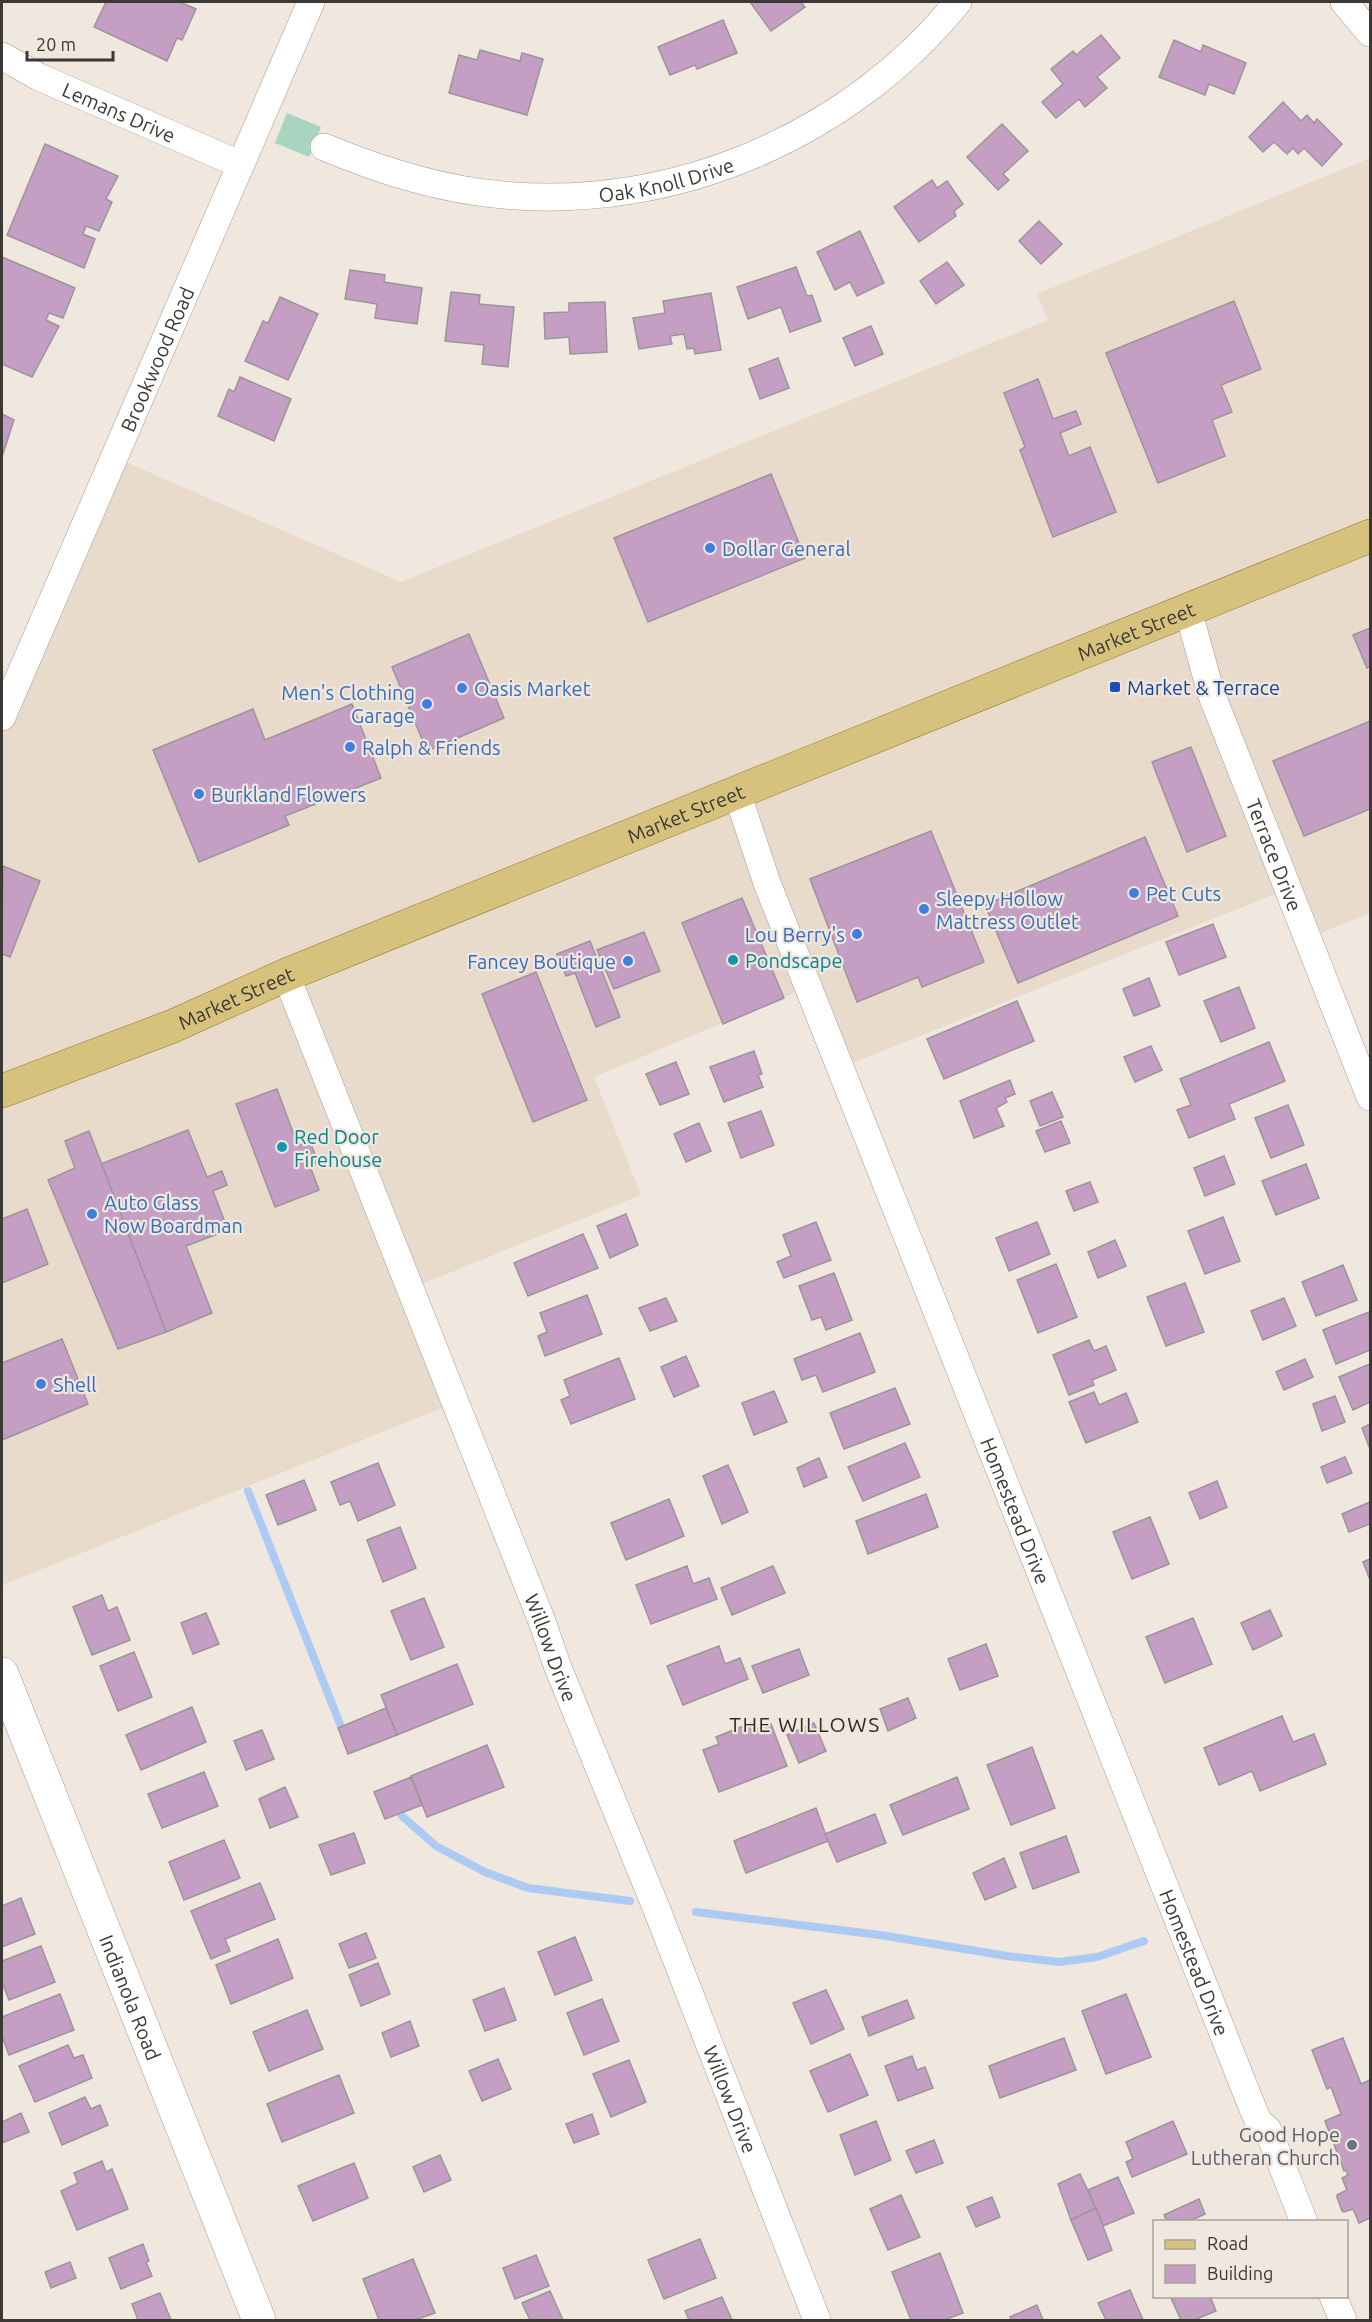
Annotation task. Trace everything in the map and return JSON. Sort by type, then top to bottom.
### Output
[{"type":"main road","name":"Market Street","points":[[2,1091],[173,1026],[286,975],[1371,536]]},
{"type":"street","name":"Brookwood Road","points":[[2,717],[239,164],[311,2]]},
{"type":"street","name":"Oak Knoll Drive","points":[[324,147],[414,180],[504,195],[554,197],[603,194],[654,187],[750,158],[836,112],[875,84],[913,51],[958,2]]},
{"type":"street","points":[[1344,2],[1371,33]]},
{"type":"street","name":"Lemans Drive","points":[[2,56],[39,77],[239,164]]},
{"type":"street","name":"Terrace Drive","points":[[1188,610],[1210,693],[1371,1097]]},
{"type":"street","name":"Homestead Drive","points":[[737,793],[780,914],[1258,2121],[1268,2130],[1303,2220]]},
{"type":"street","name":"Willow Drive","points":[[286,975],[817,2320]]},
{"type":"street","name":"Indianola Road","points":[[2,1674],[260,2320]]},
{"type":"street","points":[[1335,2298],[1343,2320]]},
{"type":"shaded area","points":[[1370,158],[1370,913],[1308,938],[1288,889],[840,1068],[808,987],[594,1077],[641,1195],[410,1289],[455,1403],[2,1585],[2,717],[114,457],[401,582],[1048,320],[1037,294]]},
{"type":"green space","points":[[287,113],[321,127],[309,157],[275,143]]},
{"type":"building","points":[[106,2],[183,2],[196,9],[182,40],[177,38],[167,61],[94,27]]},
{"type":"building","points":[[750,2],[801,2],[805,7],[771,31]]},
{"type":"building","points":[[723,20],[737,53],[697,69],[695,65],[670,75],[658,47]]},
{"type":"building","points":[[1101,35],[1120,58],[1097,77],[1107,88],[1085,107],[1079,99],[1056,118],[1042,102],[1063,84],[1051,69],[1073,51],[1076,55]]},
{"type":"building","points":[[1174,40],[1201,52],[1203,45],[1246,63],[1234,94],[1209,84],[1205,95],[1159,77]]},
{"type":"building","points":[[480,50],[520,61],[522,53],[543,59],[527,115],[449,93],[459,55],[477,60]]},
{"type":"building","points":[[1283,102],[1301,121],[1307,115],[1314,123],[1317,119],[1342,144],[1322,166],[1304,148],[1298,154],[1293,148],[1287,154],[1274,142],[1263,152],[1249,137]]},
{"type":"building","points":[[1002,124],[1028,151],[1003,174],[1009,180],[998,190],[967,157]]},
{"type":"building","points":[[45,144],[118,176],[106,199],[112,202],[99,231],[86,226],[83,234],[95,239],[84,268],[7,235]]},
{"type":"building","points":[[932,180],[937,188],[947,181],[963,204],[954,211],[956,216],[919,242],[894,207]]},
{"type":"building","points":[[1039,221],[1062,244],[1041,264],[1019,241]]},
{"type":"building","points":[[860,231],[884,283],[857,296],[850,282],[835,290],[817,252]]},
{"type":"building","points":[[2,257],[75,288],[63,318],[49,313],[46,320],[59,326],[32,377],[2,364]]},
{"type":"building","points":[[947,262],[964,285],[936,304],[920,281]]},
{"type":"building","points":[[796,267],[807,296],[812,295],[821,321],[790,332],[781,307],[748,319],[737,287]]},
{"type":"building","points":[[350,270],[385,275],[384,282],[422,288],[417,324],[375,318],[377,304],[345,299]]},
{"type":"building","points":[[451,292],[480,295],[479,304],[514,307],[508,367],[482,364],[484,345],[445,341]]},
{"type":"building","points":[[711,293],[721,350],[695,354],[694,348],[687,349],[684,334],[670,336],[672,344],[639,349],[633,318],[665,313],[663,301]]},
{"type":"building","points":[[280,297],[318,314],[288,380],[245,361],[263,321],[268,323]]},
{"type":"building","points":[[1234,301],[1261,369],[1221,385],[1232,412],[1212,420],[1225,456],[1158,483],[1106,353]]},
{"type":"building","points":[[605,302],[607,352],[570,354],[569,337],[545,339],[544,313],[569,312],[569,303]]},
{"type":"building","points":[[871,326],[883,354],[855,366],[843,338]]},
{"type":"building","points":[[778,358],[789,388],[760,399],[749,369]]},
{"type":"building","points":[[240,377],[291,399],[274,441],[218,416],[229,389],[234,392]]},
{"type":"building","points":[[1038,379],[1053,419],[1076,411],[1081,424],[1060,433],[1069,456],[1090,447],[1116,512],[1053,537],[1020,450],[1025,447],[1004,393]]},
{"type":"building","points":[[2,414],[14,420],[2,457]]},
{"type":"building","name":"Dollar General","points":[[771,474],[805,558],[648,622],[614,538]]},
{"type":"building","points":[[1370,628],[1370,666],[1367,668],[1353,635]]},
{"type":"building","points":[[469,634],[504,718],[427,751],[392,667]]},
{"type":"building","points":[[352,704],[381,778],[285,816],[289,825],[199,862],[153,750],[253,709],[265,740]]},
{"type":"building","points":[[1370,721],[1370,809],[1304,836],[1273,761]]},
{"type":"building","points":[[1191,747],[1226,836],[1187,852],[1152,762]]},
{"type":"building","points":[[931,831],[984,962],[922,987],[918,977],[857,1002],[810,879]]},
{"type":"building","points":[[1145,837],[1178,916],[1018,983],[985,905]]},
{"type":"building","points":[[3,866],[40,881],[10,957],[2,954]]},
{"type":"building","name":"Pondscape","points":[[742,898],[784,998],[723,1024],[682,923]]},
{"type":"building","points":[[1213,924],[1226,957],[1179,975],[1166,942]]},
{"type":"building","name":"Fancey Boutique","points":[[644,932],[660,971],[614,989],[597,950]]},
{"type":"building","points":[[590,941],[620,1017],[596,1027],[575,973],[566,976],[557,954]]},
{"type":"building","points":[[536,972],[587,1100],[533,1122],[482,994]]},
{"type":"building","points":[[1149,978],[1160,1006],[1134,1016],[1123,989]]},
{"type":"building","points":[[1239,987],[1255,1028],[1221,1042],[1204,1001]]},
{"type":"building","points":[[1017,1001],[1034,1041],[944,1079],[927,1039]]},
{"type":"building","points":[[1269,1042],[1285,1081],[1229,1104],[1235,1119],[1189,1138],[1177,1110],[1191,1105],[1180,1079]]},
{"type":"building","points":[[1151,1046],[1162,1070],[1135,1082],[1124,1057]]},
{"type":"building","points":[[754,1051],[762,1074],[758,1075],[763,1087],[724,1102],[710,1067]]},
{"type":"building","points":[[676,1062],[689,1094],[660,1105],[646,1074]]},
{"type":"building","points":[[1010,1080],[1015,1094],[1005,1098],[1007,1102],[996,1108],[1004,1126],[974,1138],[960,1101]]},
{"type":"building","name":"Red Door Firehouse","points":[[277,1089],[298,1146],[310,1141],[318,1163],[310,1166],[319,1190],[275,1207],[236,1104]]},
{"type":"building","points":[[1052,1092],[1063,1117],[1040,1126],[1030,1101]]},
{"type":"building","points":[[1288,1105],[1304,1145],[1271,1158],[1255,1118]]},
{"type":"building","points":[[761,1111],[774,1145],[741,1158],[728,1123]]},
{"type":"building","points":[[1061,1121],[1070,1143],[1045,1152],[1036,1131]]},
{"type":"building","points":[[699,1123],[711,1151],[686,1162],[674,1134]]},
{"type":"building","points":[[188,1130],[207,1177],[222,1171],[227,1185],[213,1191],[228,1230],[186,1246],[212,1313],[166,1332],[101,1164]]},
{"type":"building","name":"Auto Glass Now Boardman","points":[[89,1131],[166,1332],[118,1349],[48,1180],[75,1168],[65,1141]]},
{"type":"building","points":[[1224,1156],[1235,1184],[1205,1196],[1194,1168]]},
{"type":"building","points":[[1306,1164],[1319,1198],[1276,1215],[1262,1181]]},
{"type":"building","points":[[1090,1182],[1098,1202],[1074,1211],[1066,1191]]},
{"type":"building","points":[[27,1209],[48,1264],[2,1283],[2,1219]]},
{"type":"building","points":[[626,1214],[638,1245],[610,1258],[597,1226]]},
{"type":"building","points":[[1223,1217],[1240,1261],[1205,1274],[1188,1231]]},
{"type":"building","points":[[816,1222],[831,1260],[784,1278],[777,1262],[791,1256],[783,1235]]},
{"type":"building","points":[[1037,1222],[1050,1254],[1009,1271],[996,1238]]},
{"type":"building","points":[[583,1234],[598,1268],[528,1296],[514,1263]]},
{"type":"building","points":[[1115,1240],[1126,1266],[1098,1278],[1088,1252]]},
{"type":"building","points":[[1056,1264],[1077,1317],[1038,1333],[1017,1280]]},
{"type":"building","points":[[1343,1265],[1357,1300],[1316,1316],[1302,1282]]},
{"type":"building","points":[[834,1273],[852,1320],[826,1330],[821,1317],[812,1320],[799,1286]]},
{"type":"building","points":[[1185,1283],[1204,1332],[1166,1346],[1147,1297]]},
{"type":"building","points":[[587,1295],[602,1334],[545,1356],[538,1336],[547,1332],[540,1313]]},
{"type":"building","points":[[666,1298],[677,1321],[650,1331],[639,1308]]},
{"type":"building","points":[[1284,1298],[1296,1326],[1263,1340],[1251,1311]]},
{"type":"building","points":[[1369,1312],[1370,1350],[1336,1364],[1323,1330]]},
{"type":"building","points":[[860,1333],[875,1372],[823,1392],[816,1375],[802,1380],[794,1359]]},
{"type":"building","name":"Shell","points":[[62,1339],[88,1404],[2,1440],[2,1363]]},
{"type":"building","points":[[1089,1340],[1094,1351],[1106,1346],[1116,1370],[1092,1380],[1094,1385],[1069,1395],[1053,1355]]},
{"type":"building","points":[[686,1356],[699,1386],[674,1397],[661,1367]]},
{"type":"building","points":[[619,1358],[635,1399],[571,1424],[561,1400],[570,1396],[564,1380]]},
{"type":"building","points":[[1305,1359],[1313,1377],[1284,1390],[1276,1372]]},
{"type":"building","points":[[1370,1364],[1370,1402],[1353,1410],[1339,1377]]},
{"type":"building","points":[[895,1388],[910,1424],[844,1449],[830,1413]]},
{"type":"building","points":[[774,1391],[787,1422],[754,1435],[742,1403]]},
{"type":"building","points":[[1094,1392],[1099,1405],[1126,1393],[1138,1422],[1086,1443],[1069,1402]]},
{"type":"building","points":[[1335,1396],[1345,1422],[1322,1431],[1313,1404]]},
{"type":"building","points":[[1370,1424],[1370,1449],[1362,1428]]},
{"type":"building","points":[[905,1443],[920,1477],[863,1501],[848,1467]]},
{"type":"building","points":[[1345,1457],[1352,1473],[1327,1483],[1321,1467]]},
{"type":"building","points":[[819,1458],[827,1477],[804,1487],[797,1468]]},
{"type":"building","points":[[378,1463],[395,1505],[358,1521],[350,1501],[340,1505],[331,1482]]},
{"type":"building","points":[[728,1465],[748,1512],[722,1524],[703,1476]]},
{"type":"building","points":[[304,1480],[316,1510],[278,1525],[266,1495]]},
{"type":"building","points":[[1217,1481],[1227,1507],[1200,1519],[1189,1493]]},
{"type":"building","points":[[926,1494],[938,1527],[868,1554],[856,1521]]},
{"type":"building","points":[[669,1499],[684,1536],[626,1560],[611,1523]]},
{"type":"building","points":[[1370,1502],[1370,1524],[1349,1532],[1342,1514]]},
{"type":"building","points":[[1150,1517],[1169,1564],[1132,1579],[1113,1532]]},
{"type":"building","points":[[400,1527],[416,1568],[383,1582],[367,1540]]},
{"type":"building","points":[[1370,1559],[1370,1580],[1363,1562]]},
{"type":"building","points":[[687,1566],[693,1584],[709,1578],[717,1599],[651,1624],[636,1585]]},
{"type":"building","points":[[773,1566],[785,1593],[732,1615],[721,1588]]},
{"type":"building","points":[[102,1595],[108,1611],[117,1607],[130,1640],[92,1655],[73,1607]]},
{"type":"building","points":[[424,1598],[444,1647],[411,1660],[391,1611]]},
{"type":"building","points":[[1270,1610],[1282,1636],[1253,1650],[1241,1623]]},
{"type":"building","points":[[206,1613],[219,1644],[193,1654],[181,1623]]},
{"type":"building","points":[[1193,1618],[1212,1664],[1165,1683],[1146,1637]]},
{"type":"building","points":[[986,1644],[998,1676],[960,1690],[948,1659]]},
{"type":"building","points":[[719,1646],[725,1664],[740,1658],[748,1679],[683,1705],[667,1666]]},
{"type":"building","points":[[799,1649],[809,1675],[763,1693],[752,1666]]},
{"type":"building","points":[[134,1652],[152,1697],[118,1711],[100,1666]]},
{"type":"building","points":[[457,1664],[473,1704],[397,1735],[381,1695]]},
{"type":"building","points":[[908,1698],[916,1718],[888,1731],[880,1709]]},
{"type":"building","points":[[192,1707],[206,1742],[141,1770],[126,1735]]},
{"type":"building","points":[[386,1708],[397,1735],[348,1754],[338,1728]]},
{"type":"building","points":[[1282,1716],[1293,1742],[1314,1734],[1326,1764],[1260,1791],[1252,1771],[1219,1785],[1204,1748]]},
{"type":"building","points":[[751,1723],[754,1730],[771,1724],[787,1766],[719,1792],[703,1750],[719,1744],[716,1737]]},
{"type":"building","points":[[814,1723],[826,1751],[799,1763],[787,1735]]},
{"type":"building","points":[[262,1730],[274,1759],[246,1770],[234,1741]]},
{"type":"building","points":[[487,1745],[504,1787],[427,1817],[411,1776]]},
{"type":"building","points":[[1032,1747],[1055,1808],[1011,1825],[987,1765]]},
{"type":"building","points":[[204,1772],[218,1806],[162,1828],[148,1794]]},
{"type":"building","points":[[411,1777],[422,1805],[385,1819],[374,1792]]},
{"type":"building","points":[[957,1777],[969,1809],[903,1835],[890,1805]]},
{"type":"building","points":[[285,1787],[298,1817],[270,1828],[259,1799]]},
{"type":"building","points":[[816,1808],[828,1841],[746,1873],[734,1841]]},
{"type":"building","points":[[875,1814],[886,1843],[837,1862],[825,1834]]},
{"type":"building","points":[[354,1833],[365,1863],[331,1875],[319,1845]]},
{"type":"building","points":[[1066,1836],[1079,1872],[1033,1889],[1020,1853]]},
{"type":"building","points":[[224,1840],[240,1878],[184,1900],[169,1862]]},
{"type":"building","points":[[1004,1858],[1016,1887],[985,1900],[973,1873]]},
{"type":"building","points":[[260,1883],[275,1919],[225,1939],[230,1951],[211,1959],[191,1911]]},
{"type":"building","points":[[21,1898],[35,1934],[2,1947],[2,1906]]},
{"type":"building","points":[[366,1933],[376,1958],[349,1968],[339,1944]]},
{"type":"building","points":[[575,1937],[592,1980],[555,1995],[538,1952]]},
{"type":"building","points":[[278,1939],[293,1978],[231,2004],[216,1965]]},
{"type":"building","points":[[41,1946],[55,1982],[9,2000],[2,1982],[2,1961]]},
{"type":"building","points":[[378,1963],[390,1994],[361,2006],[349,1975]]},
{"type":"building","points":[[504,1988],[516,2020],[485,2031],[473,2000]]},
{"type":"building","points":[[826,1990],[844,2029],[811,2044],[793,2003]]},
{"type":"building","points":[[60,1994],[74,2030],[9,2055],[2,2036],[2,2017]]},
{"type":"building","points":[[1126,1994],[1151,2057],[1106,2074],[1082,2011]]},
{"type":"building","points":[[602,1999],[619,2041],[584,2055],[567,2013]]},
{"type":"building","points":[[907,2000],[914,2018],[869,2036],[862,2017]]},
{"type":"building","points":[[307,2010],[323,2049],[269,2071],[253,2032]]},
{"type":"building","points":[[410,2021],[419,2046],[391,2057],[382,2033]]},
{"type":"building","points":[[1064,2038],[1076,2070],[1000,2098],[989,2066]]},
{"type":"building","name":"Good Hope Lutheran Church","points":[[1343,2038],[1361,2084],[1370,2080],[1370,2218],[1359,2223],[1353,2209],[1342,2211],[1337,2197],[1347,2190],[1342,2178],[1348,2175],[1346,2170],[1344,2171],[1325,2121],[1341,2114],[1331,2087],[1327,2089],[1312,2050]]},
{"type":"building","points":[[68,2045],[74,2058],[83,2055],[92,2078],[35,2102],[19,2066]]},
{"type":"building","points":[[850,2054],[868,2095],[828,2112],[810,2071]]},
{"type":"building","points":[[912,2056],[917,2070],[925,2067],[933,2088],[898,2101],[885,2066]]},
{"type":"building","points":[[498,2059],[511,2089],[482,2101],[469,2071]]},
{"type":"building","points":[[629,2060],[646,2102],[611,2117],[593,2074]]},
{"type":"building","points":[[339,2075],[354,2113],[282,2142],[267,2104]]},
{"type":"building","points":[[85,2097],[91,2109],[100,2105],[108,2125],[62,2145],[49,2113]]},
{"type":"building","points":[[21,2113],[29,2132],[2,2143],[2,2122]]},
{"type":"building","points":[[592,2114],[599,2134],[574,2143],[566,2124]]},
{"type":"building","points":[[876,2121],[891,2160],[855,2175],[840,2135]]},
{"type":"building","points":[[1173,2121],[1187,2154],[1132,2177],[1126,2162],[1133,2159],[1126,2142]]},
{"type":"building","points":[[934,2140],[943,2163],[916,2173],[906,2151]]},
{"type":"building","points":[[440,2155],[451,2180],[424,2192],[413,2167]]},
{"type":"building","points":[[102,2161],[106,2172],[112,2169],[128,2209],[77,2230],[61,2191],[78,2183],[74,2173]]},
{"type":"building","points":[[354,2163],[368,2198],[313,2221],[298,2186]]},
{"type":"building","points":[[1080,2174],[1096,2208],[1071,2220],[1058,2184]]},
{"type":"building","points":[[1118,2177],[1134,2213],[1103,2226],[1088,2190]]},
{"type":"building","points":[[901,2195],[920,2237],[888,2250],[870,2209]]},
{"type":"building","points":[[992,2197],[1000,2217],[976,2227],[967,2207]]},
{"type":"building","points":[[1199,2199],[1205,2214],[1192,2220],[1166,2220],[1164,2215]]},
{"type":"building","points":[[1096,2208],[1112,2250],[1088,2260],[1071,2220]]},
{"type":"building","points":[[700,2239],[716,2278],[664,2299],[648,2260]]},
{"type":"building","points":[[143,2244],[149,2261],[146,2262],[152,2276],[121,2289],[109,2258]]},
{"type":"building","points":[[940,2253],[963,2313],[944,2320],[911,2320],[892,2272]]},
{"type":"building","points":[[536,2255],[549,2286],[515,2299],[503,2268]]},
{"type":"building","points":[[413,2259],[435,2313],[415,2320],[379,2320],[363,2279]]},
{"type":"building","points":[[70,2262],[76,2278],[51,2288],[45,2272]]},
{"type":"building","points":[[1130,2290],[1143,2320],[1106,2320],[1098,2303]]},
{"type":"building","points":[[550,2291],[563,2320],[530,2320],[522,2303]]},
{"type":"building","points":[[160,2293],[171,2320],[138,2320],[132,2304]]},
{"type":"building","points":[[722,2297],[732,2320],[689,2320],[685,2311]]},
{"type":"building","points":[[1171,2298],[1211,2298],[1216,2311],[1194,2320],[1181,2320]]},
{"type":"building","points":[[1037,2305],[1043,2320],[1011,2320],[1010,2317]]},
{"type":"waterway","points":[[248,1491],[340,1724]]},
{"type":"waterway","points":[[402,1816],[436,1846],[485,1872],[528,1888],[630,1901]]},
{"type":"waterway","points":[[696,1912],[880,1935],[1007,1956],[1059,1962],[1097,1957],[1144,1941]]},
{"type":"place","name":"Dollar General","points":[[710,548]]},
{"type":"place","name":"Market & Terrace","points":[[1115,687]]},
{"type":"place","name":"Oasis Market","points":[[462,688]]},
{"type":"place","name":"Men's Clothing Garage","points":[[427,704]]},
{"type":"place","name":"Ralph & Friends","points":[[350,747]]},
{"type":"place","name":"Burkland Flowers","points":[[199,794]]},
{"type":"place","name":"Pet Cuts","points":[[1134,893]]},
{"type":"place","name":"Sleepy Hollow Mattress Outlet","points":[[924,909]]},
{"type":"place","name":"Lou Berry's","points":[[857,934]]},
{"type":"place","name":"Pondscape","points":[[733,960]]},
{"type":"place","name":"Fancey Boutique","points":[[628,961]]},
{"type":"place","name":"Red Door Firehouse","points":[[282,1147]]},
{"type":"place","name":"Auto Glass Now Boardman","points":[[92,1214]]},
{"type":"place","name":"Shell","points":[[41,1384]]},
{"type":"place","name":"Good Hope Lutheran Church","points":[[1352,2145]]},
{"type":"district","name":"THE WILLOWS","points":[[805,1724]]}]
